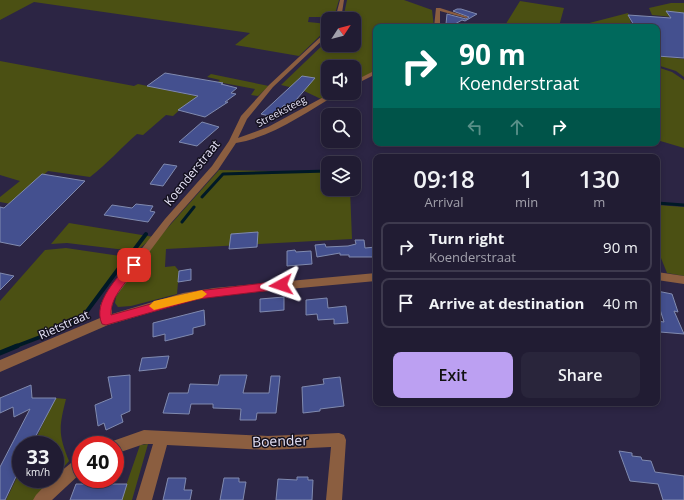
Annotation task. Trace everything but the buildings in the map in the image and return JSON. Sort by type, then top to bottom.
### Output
[{"type":"street","points":[[339,12],[342,0]]},
{"type":"street","points":[[437,24],[438,9],[466,17]]},
{"type":"street","name":"Koenderstraat","points":[[106,321],[106,306],[110,297],[168,220],[215,168],[233,141],[244,118],[271,86],[321,39]]},
{"type":"street","points":[[361,80],[373,74]]},
{"type":"street","name":"Streeksteeg","points":[[233,141],[248,139],[258,135],[323,100]]},
{"type":"street","points":[[660,276],[684,280]]},
{"type":"street","name":"Rietstraat","points":[[0,366],[106,321],[183,298],[214,292],[373,277]]},
{"type":"street","name":"Boender","points":[[124,444],[144,437],[268,443],[339,440],[334,500]]},
{"type":"street","points":[[144,500],[162,437]]},
{"type":"street","points":[[41,500],[72,471]]},
{"type":"green space","points":[[0,0],[339,0],[335,12],[321,12],[321,17],[309,17],[308,22],[321,23],[321,35],[299,56],[235,45],[250,33],[34,2],[0,20]]},
{"type":"green space","points":[[347,0],[404,0],[432,10],[434,24],[373,24],[373,72],[361,78],[361,60],[321,60],[321,99],[302,90],[281,85],[321,47],[321,52],[361,52],[361,12],[344,12]]},
{"type":"green space","points":[[520,1],[564,8],[560,24],[506,24]]},
{"type":"green space","points":[[671,3],[684,3],[684,18],[652,15],[649,8]]},
{"type":"green space","points":[[628,13],[631,24],[586,24]]},
{"type":"green space","points":[[660,56],[684,59],[684,77],[676,71],[660,66]]},
{"type":"green space","points":[[0,61],[134,86],[138,84],[200,97],[191,106],[185,105],[173,116],[166,115],[143,135],[137,134],[90,177],[48,171],[11,204],[0,202],[0,197],[20,181],[0,175]]},
{"type":"green space","points":[[660,68],[672,72],[684,80],[684,148],[660,141]]},
{"type":"green space","points":[[211,74],[269,86],[258,96],[251,95],[255,89],[218,82],[220,80],[207,77]]},
{"type":"green space","points":[[219,170],[321,172],[321,196],[350,196],[352,239],[166,249],[165,267],[175,266],[179,271],[177,294],[131,306],[118,307],[115,303],[116,297],[147,251]]},
{"type":"green space","points":[[660,205],[684,207],[684,276],[667,273],[660,256]]},
{"type":"green space","points":[[69,223],[154,237],[139,249],[134,251],[67,243],[51,244]]},
{"type":"green space","points":[[66,248],[127,257],[80,318],[58,331],[0,355],[0,301],[45,250]]},
{"type":"green space","points":[[55,398],[66,399],[61,424],[61,436],[37,436]]},
{"type":"green space","points":[[148,444],[132,500],[121,500],[140,445]]},
{"type":"green space","points":[[64,447],[69,461],[64,467]]},
{"type":"green space","points":[[12,488],[46,488],[36,500],[6,500]]},
{"type":"waterway","points":[[202,197],[223,174],[321,171]]},
{"type":"waterway","points":[[660,203],[684,205]]},
{"type":"waterway","points":[[182,222],[194,207]]},
{"type":"waterway","points":[[134,250],[146,234]]},
{"type":"waterway","points":[[14,347],[69,326],[82,318],[122,264]]},
{"type":"waterway","points":[[0,353],[17,346]]},
{"type":"slow traffic","points":[[154,306],[202,294]]},
{"type":"route","points":[[134,265],[110,297],[106,306],[106,321],[134,311],[183,298],[214,292],[281,285]]}]
